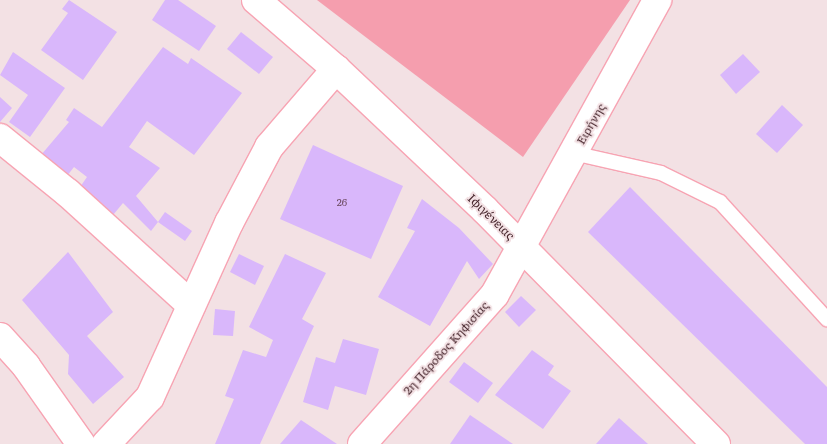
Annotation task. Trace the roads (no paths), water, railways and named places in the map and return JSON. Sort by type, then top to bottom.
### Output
[{"type":"street","name":"Ιφιγένειας","points":[[256,0],[336,69],[522,247],[716,444]]},
{"type":"street","name":"Ειρήνης","points":[[522,247],[657,0]]},
{"type":"street","points":[[106,444],[150,398],[258,165],[290,120],[336,69]]},
{"type":"street","points":[[0,138],[68,193],[192,305]]},
{"type":"street","name":"2η Πάροδος Κηφισίας","points":[[362,444],[481,311],[522,247]]},
{"type":"street","points":[[0,337],[26,366],[81,444]]},
{"type":"lane","points":[[573,153],[661,173],[720,202],[827,319]]}]
